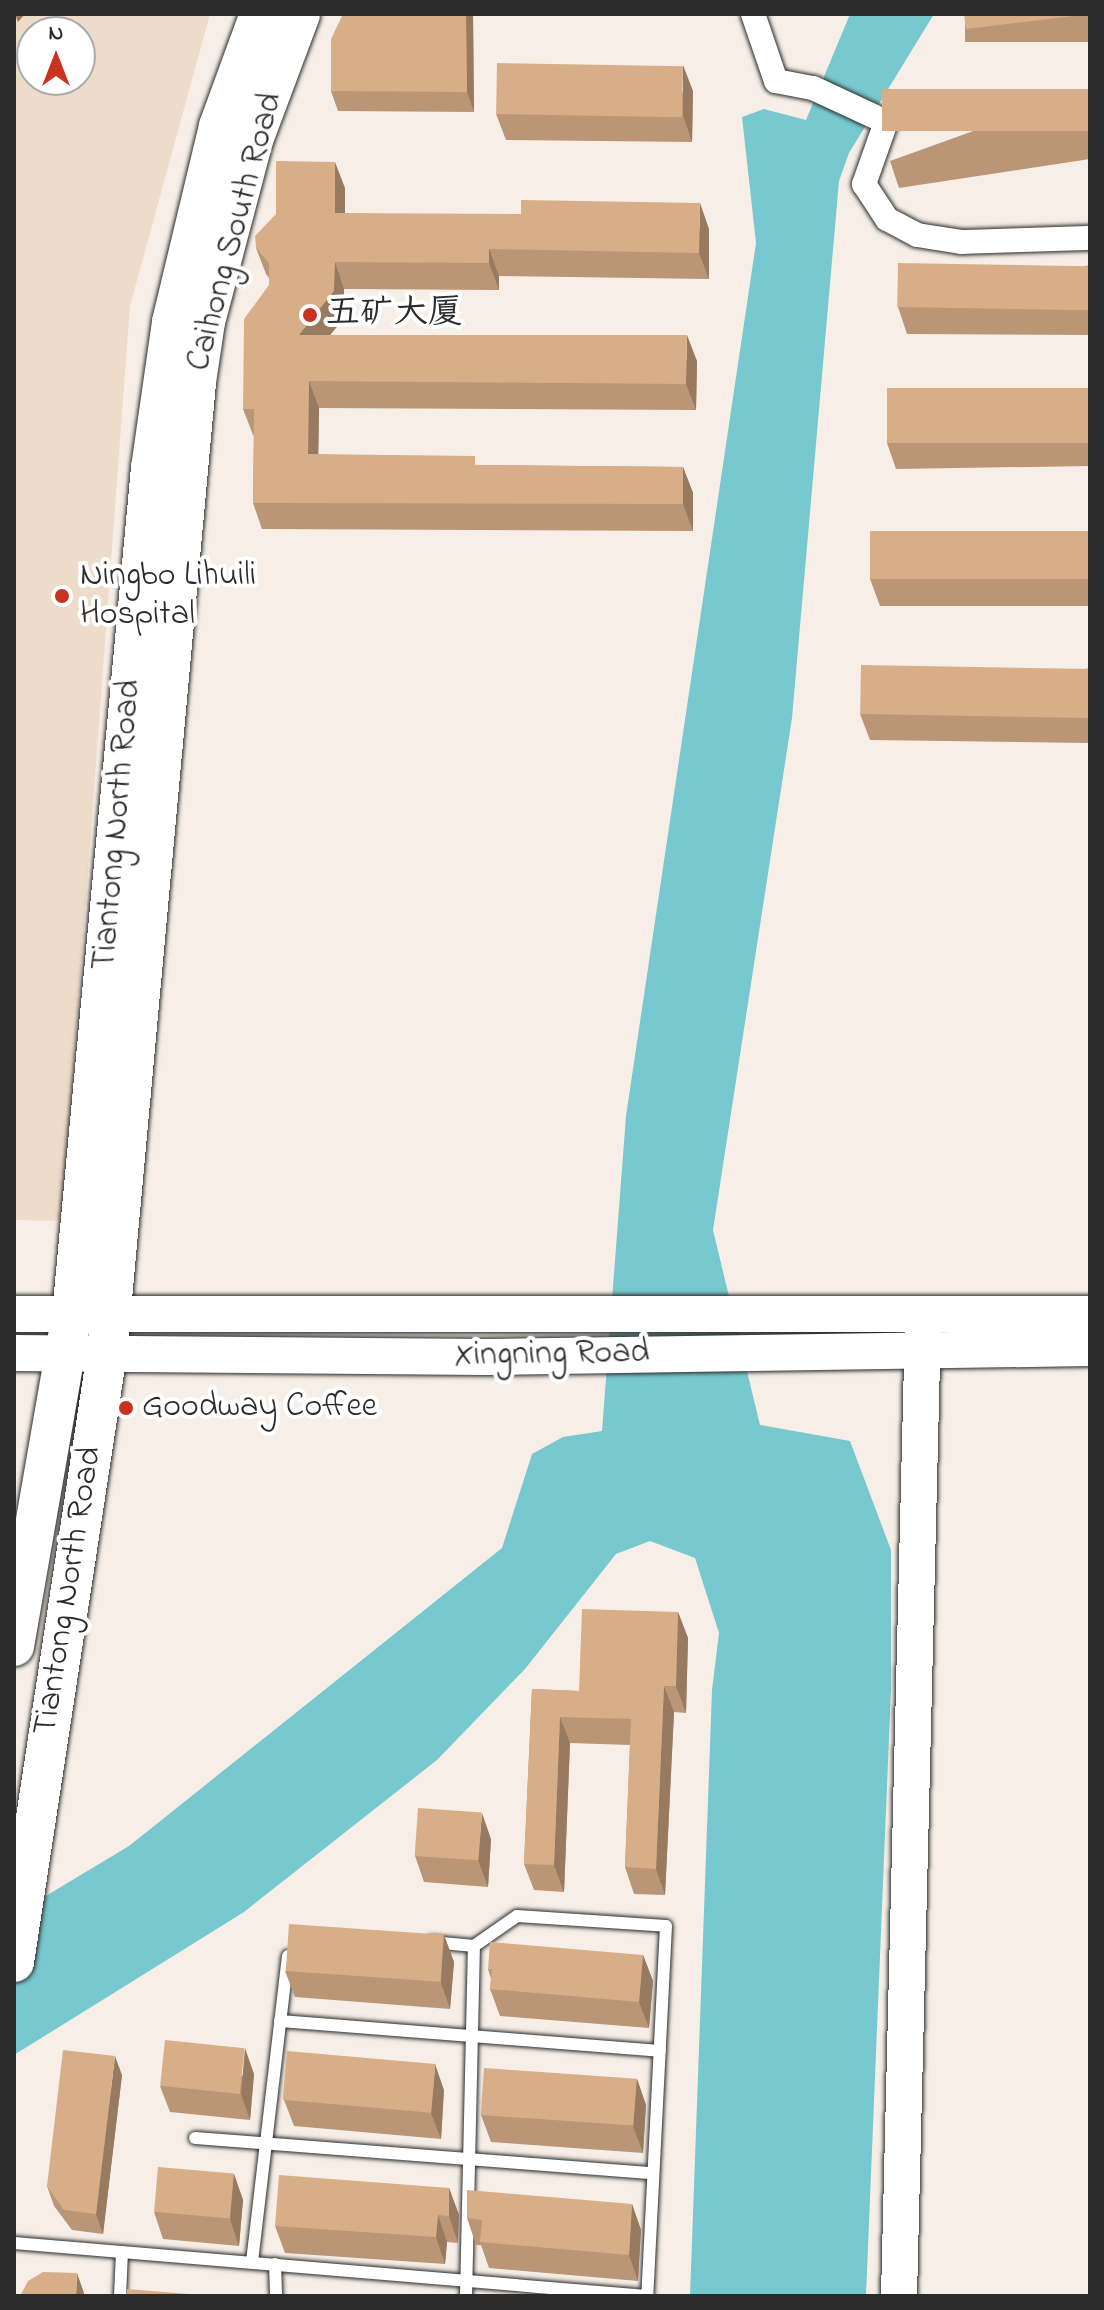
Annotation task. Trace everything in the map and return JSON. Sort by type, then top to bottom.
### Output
[{"type":"main road","name":"Tiantong North Road","points":[[14,1962],[89,1334],[151,468],[172,322],[219,126],[260,14]]},
{"type":"main road","name":"Caihong South Road","points":[[89,1334],[205,322],[253,140],[300,14]]},
{"type":"main road","name":"Xingning Road","points":[[14,1314],[89,1334],[485,1357],[924,1330],[1090,1314]]},
{"type":"main road","name":"Xingning Road","points":[[14,1353],[89,1334],[484,1318],[924,1330],[1090,1348]]},
{"type":"main road","points":[[899,2296],[924,1330]]},
{"type":"main road","name":"Tiantong North Road","points":[[14,1646],[89,1334]]},
{"type":"street","points":[[753,14],[776,81],[813,88],[886,122],[864,184],[887,219],[917,235],[962,242],[1090,238]]},
{"type":"lane","points":[[14,2243],[647,2296],[666,1926],[517,1916],[474,1946],[413,1940]]},
{"type":"lane","points":[[252,2262],[289,1943]]},
{"type":"lane","points":[[466,2296],[474,1946]]},
{"type":"lane","points":[[280,2021],[660,2051]]},
{"type":"lane","points":[[195,2138],[265,2148],[653,2173]]},
{"type":"lane","points":[[120,2296],[122,2252]]},
{"type":"lane","points":[[275,2264],[276,2296]]},
{"type":"shaded area","name":"Ningbo Lihuili Hospital","points":[[14,14],[210,14],[130,306],[62,1221],[14,1220]]},
{"type":"water","points":[[850,14],[934,14],[849,153],[839,181],[792,718],[713,1230],[760,1425],[850,1441],[891,1550],[891,1689],[866,2296],[690,2296],[712,1690],[719,1633],[695,1558],[650,1541],[616,1554],[525,1669],[437,1760],[244,1912],[14,2055],[14,1915],[129,1846],[502,1548],[532,1454],[563,1437],[602,1431],[626,1116],[756,243],[742,117],[764,109],[806,120]]},
{"type":"building","points":[[343,14],[466,14],[467,92],[331,91],[331,39]]},
{"type":"building","points":[[964,14],[1090,14],[966,29]]},
{"type":"building","points":[[497,63],[683,66],[682,117],[496,114]]},
{"type":"building","points":[[882,89],[1090,89],[1090,131],[882,131]]},
{"type":"building","points":[[276,161],[335,162],[335,213],[521,214],[521,200],[700,203],[699,253],[489,249],[489,263],[335,262],[334,291],[299,335],[687,335],[686,384],[309,381],[308,454],[475,456],[475,465],[683,467],[683,504],[253,503],[254,409],[243,409],[244,319],[269,285],[269,263],[256,248],[255,236],[276,214]]},
{"type":"building","points":[[898,263],[1090,266],[1089,310],[897,307]]},
{"type":"building","points":[[887,388],[1090,388],[1090,443],[887,443]]},
{"type":"building","points":[[870,531],[1090,531],[1090,579],[870,579]]},
{"type":"building","points":[[861,665],[1090,669],[1089,718],[860,714]]},
{"type":"building","points":[[582,1609],[678,1612],[676,1686],[664,1686],[656,1869],[625,1867],[631,1719],[560,1717],[554,1865],[524,1864],[532,1689],[579,1691]]},
{"type":"building","points":[[418,1808],[482,1812],[478,1860],[415,1856]]},
{"type":"building","points":[[289,1924],[444,1935],[440,1982],[286,1971]]},
{"type":"building","points":[[490,1942],[643,1955],[639,2002],[490,1989]]},
{"type":"building","points":[[165,2040],[245,2048],[240,2094],[160,2086]]},
{"type":"building","points":[[63,2050],[115,2056],[96,2214],[64,2210],[47,2186]]},
{"type":"building","points":[[287,2051],[435,2064],[431,2113],[283,2100]]},
{"type":"building","points":[[484,2068],[637,2079],[633,2126],[481,2115]]},
{"type":"building","points":[[158,2167],[234,2174],[230,2218],[154,2212]]},
{"type":"building","points":[[279,2175],[449,2188],[449,2216],[438,2215],[436,2237],[275,2226]]},
{"type":"building","points":[[467,2190],[632,2204],[629,2255],[480,2242],[482,2220],[467,2218]]},
{"type":"building","points":[[43,2272],[77,2273],[76,2296],[20,2296],[28,2281]]},
{"type":"building","points":[[127,2289],[214,2296],[126,2296]]},
{"type":"place","name":"五矿大厦","points":[[310,315]]},
{"type":"place","name":"Ningbo Lihuili Hospital","points":[[62,596]]},
{"type":"place","name":"Goodway Coffee","points":[[126,1408]]}]
